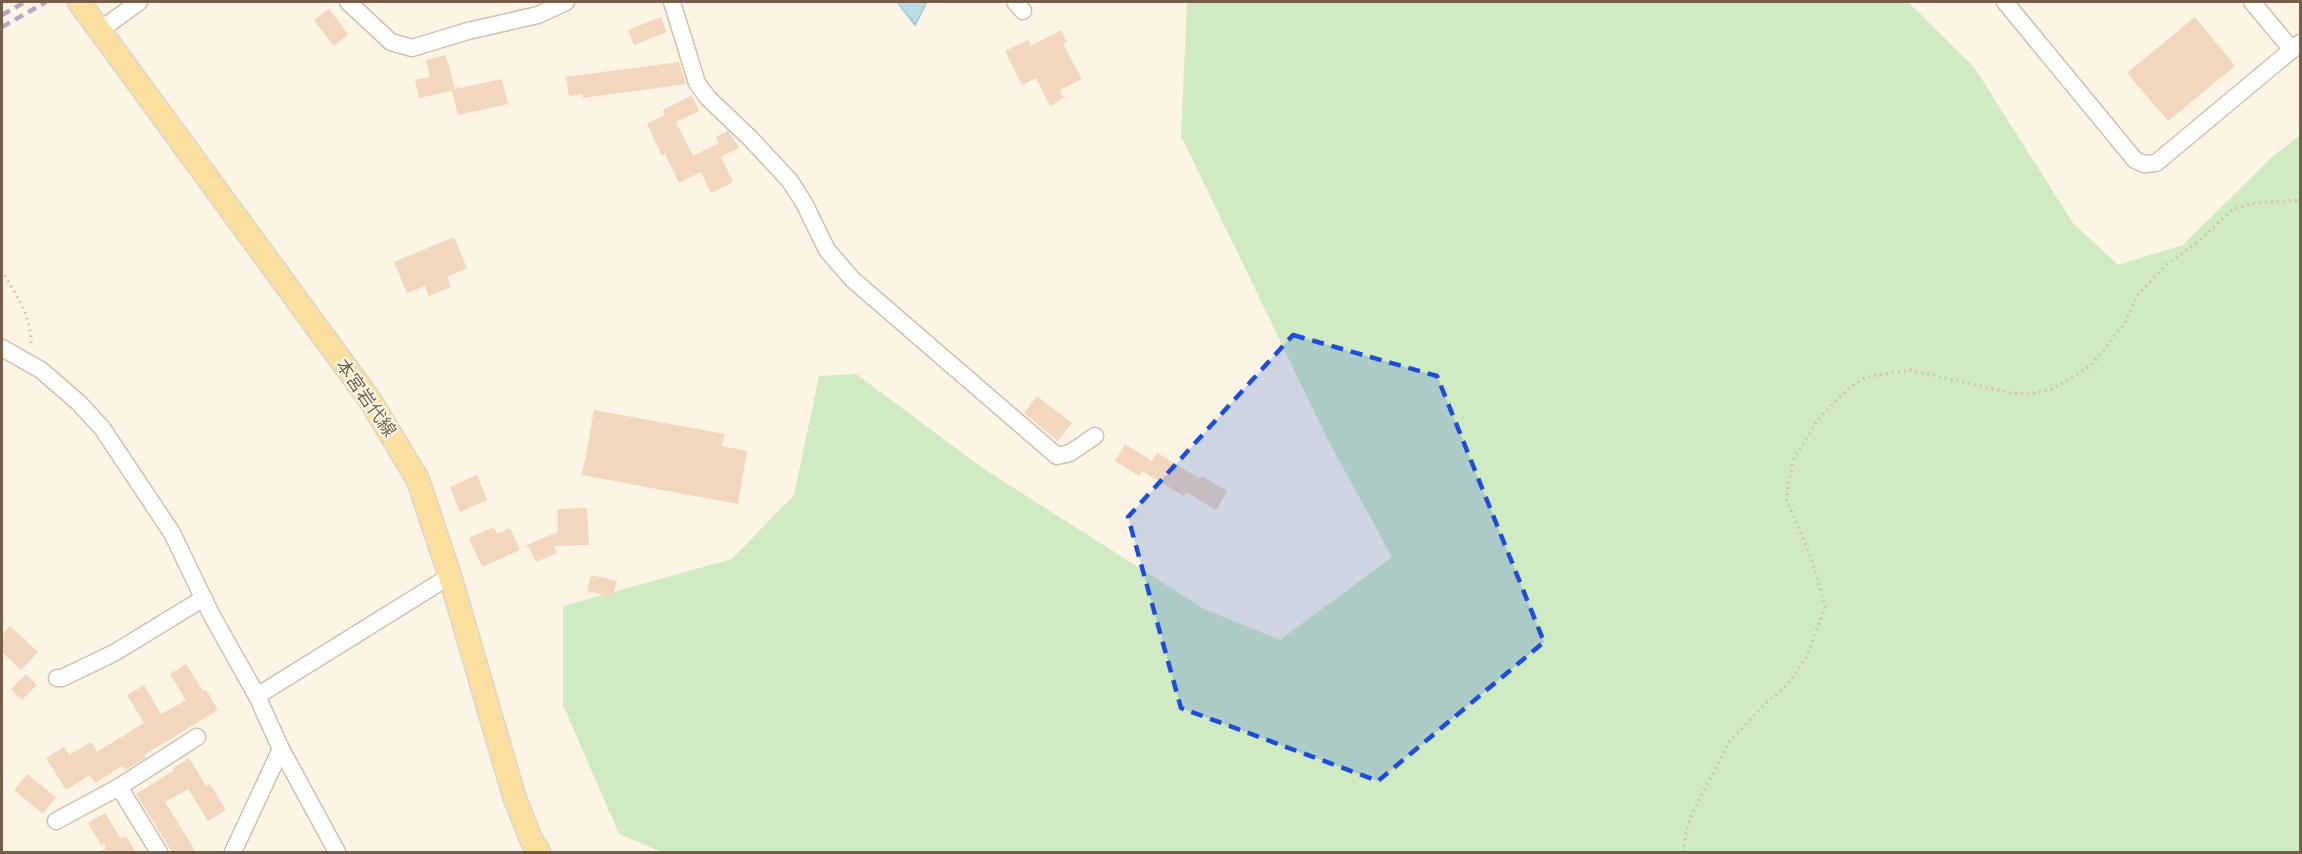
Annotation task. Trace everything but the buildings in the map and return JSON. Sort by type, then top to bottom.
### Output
[{"type":"main road","name":"本宮岩代線","points":[[79,2],[376,410],[418,480],[450,576],[514,796],[531,839],[539,852]]},
{"type":"street","points":[[100,30],[139,2]]},
{"type":"street","points":[[348,2],[391,42],[412,48],[468,31],[538,15],[566,2]]},
{"type":"street","points":[[672,2],[697,83],[708,98],[790,181],[804,202],[827,250],[845,272],[971,384],[1057,456],[1070,453],[1095,436]]},
{"type":"street","points":[[2005,2],[2135,160],[2144,164],[2156,163],[2296,47],[2252,2]]},
{"type":"street","points":[[2,348],[27,361],[50,377],[102,428],[172,533],[257,696],[281,749],[337,852]]},
{"type":"street","points":[[257,696],[450,576]]},
{"type":"street","points":[[57,678],[62,678],[114,653],[204,598]]},
{"type":"street","points":[[56,821],[119,787],[197,737]]},
{"type":"street","points":[[233,852],[281,749]]},
{"type":"street","points":[[119,787],[159,852]]},
{"type":"path","points":[[1684,852],[1686,832],[1693,813],[1729,742],[1766,703],[1786,686],[1806,658],[1825,607],[1812,557],[1786,499],[1793,460],[1820,417],[1850,387],[1866,377],[1910,370],[2011,393],[2030,394],[2052,389],[2091,366],[2125,323],[2136,297],[2167,264],[2198,242],[2233,209],[2256,203],[2297,200],[2301,197]]},
{"type":"path","points":[[2,270],[25,312],[31,333],[31,348],[27,361]]},
{"type":"highlighted area","points":[[1293,335],[1437,376],[1544,642],[1378,781],[1181,708],[1128,517]]},
{"type":"green space","points":[[1187,2],[1908,2],[1974,67],[2073,223],[2118,265],[2183,245],[2271,158],[2300,135],[2300,852],[662,852],[619,834],[563,705],[563,606],[732,559],[794,495],[819,376],[856,374],[984,469],[1204,609],[1280,640],[1392,557],[1327,438],[1181,136]]},
{"type":"water","points":[[897,2],[927,2],[915,25]]},
{"type":"railway","points":[[2,15],[25,2]]},
{"type":"railway","points":[[2,27],[46,2]]}]
